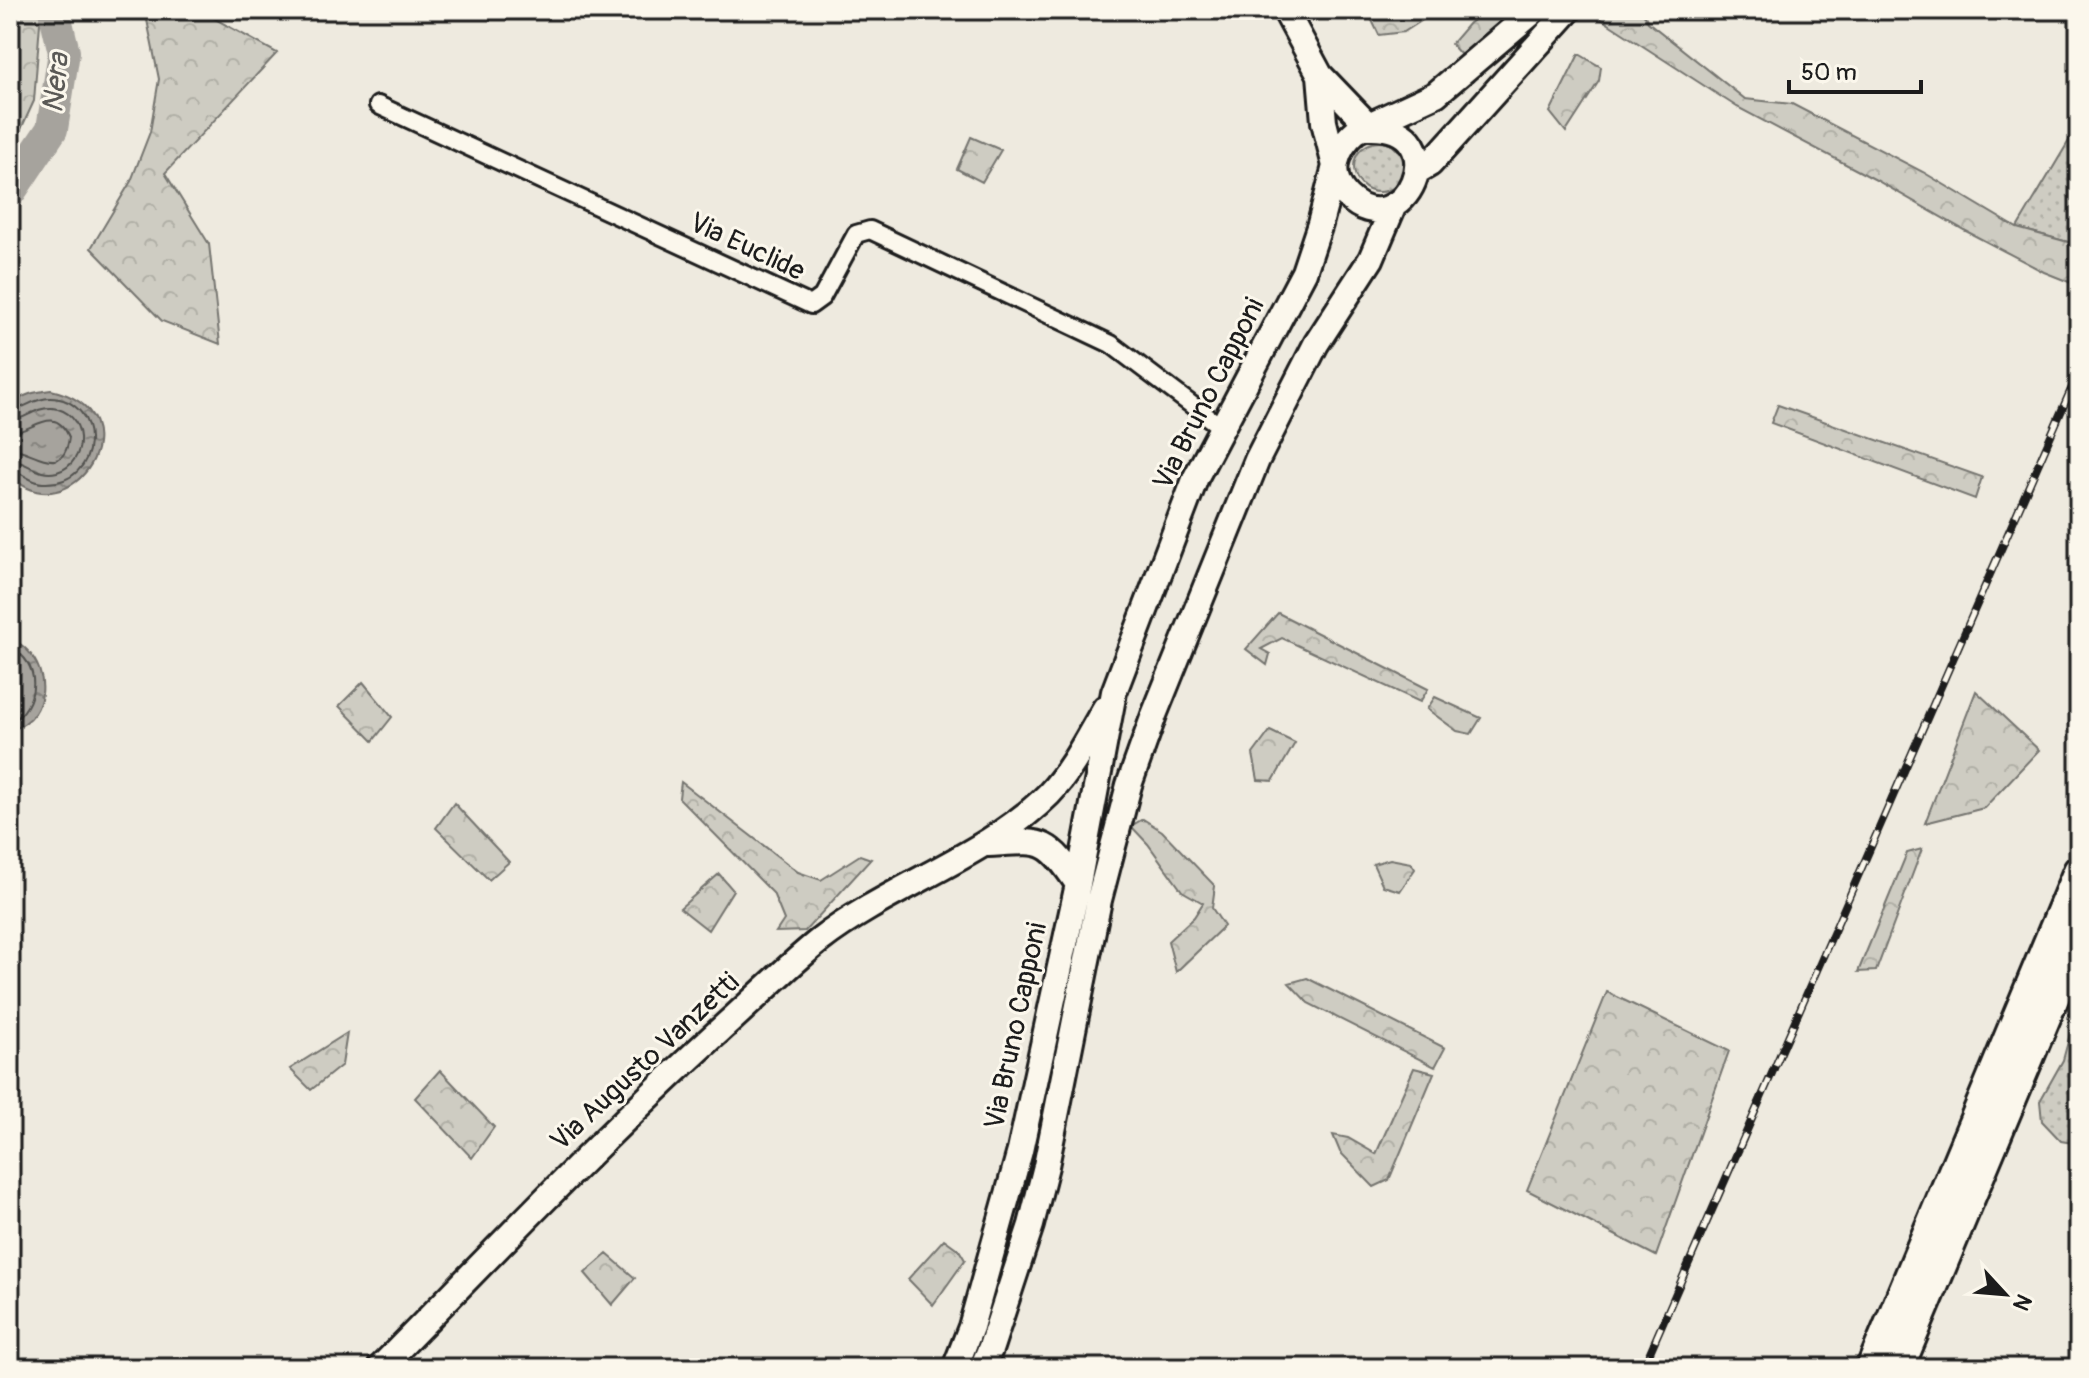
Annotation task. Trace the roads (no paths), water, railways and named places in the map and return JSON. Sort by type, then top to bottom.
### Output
[{"type":"highway","points":[[1872,1368],[2079,871]]},
{"type":"highway","points":[[1898,1368],[2079,936]]},
{"type":"main road","points":[[1285,10],[1320,75],[1370,127],[1394,130],[1405,137],[1417,159],[1418,171],[1411,191],[1394,205],[1381,209],[1367,208],[1344,193],[1337,180],[1324,122],[1320,75]]},
{"type":"main road","points":[[1335,166],[1345,140],[1356,131],[1436,94],[1535,10]]},
{"type":"main road","points":[[1418,171],[1430,164],[1569,10]]},
{"type":"main road","name":"Via Bruno Capponi","points":[[955,1368],[971,1327],[1020,1151],[1078,884],[1114,692],[1196,477],[1304,272],[1335,166]]},
{"type":"main road","name":"Via Bruno Capponi","points":[[982,1368],[1031,1225],[1046,1166],[1099,900],[1129,785],[1257,460],[1316,344],[1371,259],[1394,205]]},
{"type":"main road","points":[[1114,692],[1129,716],[1142,719],[1154,715]]},
{"type":"main road","name":"Via Augusto Vanzetti","points":[[380,1368],[665,1080],[820,941],[888,894],[985,844],[1020,820],[1051,792],[1114,692]]},
{"type":"main road","name":"Via Augusto Vanzetti","points":[[985,844],[1032,841],[1048,846],[1060,856],[1078,884]]},
{"type":"street","name":"Via Euclide","points":[[378,105],[811,305],[822,297],[856,234],[870,230],[1111,344],[1221,427]]},
{"type":"water","points":[[51,390],[80,403],[95,422],[98,443],[91,464],[76,481],[56,491],[33,490],[10,475],[10,406],[29,394]]},
{"type":"water","points":[[10,639],[20,644],[35,660],[42,692],[33,716],[10,732]]},
{"type":"waterway","name":"Nera","points":[[10,192],[52,129],[64,52],[54,10]]},
{"type":"railway","points":[[1643,1368],[2079,371]]}]
